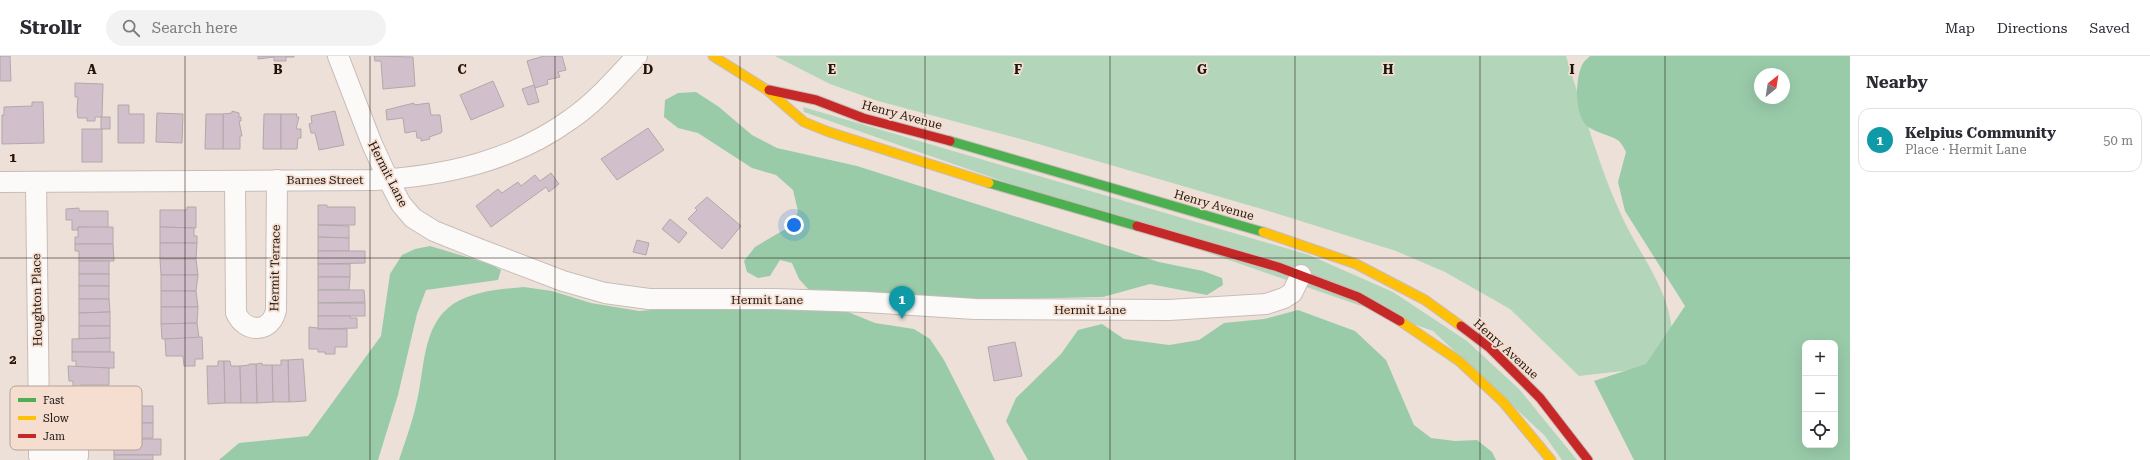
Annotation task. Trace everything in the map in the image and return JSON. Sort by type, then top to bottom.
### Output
[{"type":"main road","name":"Henry Avenue","points":[[713,56],[767,90],[804,122],[829,132],[953,173],[1301,275],[1358,297],[1408,325],[1465,366],[1503,402],[1551,460]]},
{"type":"main road","name":"Henry Avenue","points":[[767,90],[816,100],[863,118],[941,138],[1288,239],[1356,264],[1425,300],[1490,348],[1540,398],[1588,460]]},
{"type":"street","name":"Hermit Lane","points":[[338,56],[388,179],[407,212],[421,224],[434,232],[563,281],[626,297],[656,299],[774,299],[866,302],[982,309],[1169,310],[1266,304],[1284,298],[1292,293],[1301,275]]},
{"type":"street","name":"Barnes Street","points":[[0,182],[388,179],[426,176],[467,168],[509,153],[530,143],[571,119],[590,104],[637,56]]},
{"type":"street","name":"Hermit Terrace","points":[[235,181],[236,313],[239,320],[246,326],[258,328],[269,325],[274,319],[276,310],[277,180]]},
{"type":"street","name":"Houghton Place","points":[[36,182],[39,386]]},
{"type":"green space","points":[[775,56],[1566,56],[1592,139],[1610,189],[1626,225],[1660,288],[1666,304],[1671,321],[1672,338],[1670,356],[1632,370],[1579,376],[1510,309],[1445,272],[1396,251],[1272,212],[1028,141],[878,101],[830,84]]},
{"type":"green space","points":[[1590,56],[1850,56],[1850,460],[1634,460],[1594,381],[1646,364],[1685,306],[1625,211],[1618,182],[1626,152],[1624,148],[1616,139],[1588,127],[1583,122],[1580,115],[1577,88],[1578,79],[1584,62]]},
{"type":"green space","points":[[696,92],[719,107],[752,135],[777,148],[857,166],[1159,262],[1203,271],[1222,278],[1223,285],[1207,295],[1150,284],[1103,297],[952,300],[809,290],[799,279],[792,263],[780,260],[770,276],[758,278],[747,272],[744,261],[755,247],[794,224],[798,211],[793,190],[776,175],[752,168],[698,133],[678,128],[664,117],[665,100],[678,93]]},
{"type":"green space","points":[[803,107],[1309,255],[1393,292],[1467,341],[1519,389],[1577,460],[1562,460],[1545,436],[1433,331],[804,112]]},
{"type":"green space","points":[[430,246],[490,264],[501,270],[498,280],[426,290],[417,314],[398,395],[378,460],[219,460],[239,443],[308,436],[381,336],[390,274],[402,255],[415,249]]},
{"type":"green space","points":[[524,287],[552,291],[591,303],[639,311],[678,308],[745,308],[848,312],[875,323],[914,329],[930,339],[944,360],[995,460],[399,460],[414,412],[426,350],[435,324],[443,313],[453,304],[469,296],[487,291]]},
{"type":"green space","points":[[1298,310],[1355,331],[1386,360],[1414,425],[1431,438],[1455,441],[1477,440],[1492,452],[1496,460],[1028,460],[1006,421],[1016,398],[1061,354],[1078,330],[1102,324],[1124,339],[1169,345],[1199,340],[1224,323],[1264,319]]},
{"type":"building","points":[[0,56],[10,56],[11,81],[0,81]]},
{"type":"building","points":[[258,56],[294,57],[286,57],[286,61],[274,61],[274,57],[258,59]]},
{"type":"building","points":[[374,56],[413,57],[415,86],[383,89],[381,61],[375,61]]},
{"type":"building","points":[[544,56],[562,56],[566,70],[558,72],[560,77],[547,80],[548,84],[535,88],[527,61]]},
{"type":"building","points":[[493,81],[504,106],[471,120],[460,95]]},
{"type":"building","points":[[75,83],[103,84],[102,117],[95,117],[95,121],[87,121],[87,118],[78,118],[78,97],[75,97]]},
{"type":"building","points":[[534,85],[539,102],[528,105],[522,89]]},
{"type":"building","points":[[32,102],[43,102],[44,143],[2,144],[2,115],[4,115],[4,107],[32,106]]},
{"type":"building","points":[[414,103],[414,105],[429,103],[431,115],[440,115],[441,133],[429,137],[430,139],[421,141],[421,138],[417,138],[416,131],[405,133],[403,118],[387,120],[386,110]]},
{"type":"building","points":[[118,105],[129,105],[129,114],[144,114],[144,143],[118,143]]},
{"type":"building","points":[[232,111],[239,113],[239,117],[241,117],[241,121],[239,121],[242,136],[240,136],[240,149],[223,149],[223,114],[232,113]]},
{"type":"building","points":[[335,111],[344,145],[319,150],[315,133],[311,133],[309,124],[312,123],[311,116]]},
{"type":"building","points":[[157,113],[183,114],[182,143],[156,142]]},
{"type":"building","points":[[206,114],[223,114],[223,149],[205,149]]},
{"type":"building","points":[[264,114],[281,114],[281,149],[263,149]]},
{"type":"building","points":[[281,114],[297,114],[296,117],[299,117],[296,129],[301,129],[301,138],[298,138],[297,149],[281,149]]},
{"type":"building","points":[[101,117],[110,117],[110,129],[101,129]]},
{"type":"building","points":[[648,128],[664,150],[617,180],[601,159]]},
{"type":"building","points":[[82,129],[102,129],[102,162],[82,162]]},
{"type":"building","points":[[551,173],[559,184],[549,192],[546,187],[491,227],[476,206],[498,189],[502,193],[518,182],[521,186],[535,175],[540,181]]},
{"type":"building","points":[[707,197],[741,226],[722,249],[688,219],[697,210],[695,208]]},
{"type":"building","points":[[318,205],[327,205],[327,207],[355,207],[355,225],[318,225]]},
{"type":"building","points":[[187,207],[196,207],[196,228],[160,227],[160,210],[187,210]]},
{"type":"building","points":[[79,208],[79,211],[108,211],[108,228],[78,227],[78,230],[72,230],[72,220],[66,220],[66,209]]},
{"type":"building","points":[[670,219],[687,233],[679,243],[662,229]]},
{"type":"building","points":[[318,225],[349,226],[349,238],[318,237]]},
{"type":"building","points":[[78,227],[113,227],[113,244],[75,244],[75,237],[78,237]]},
{"type":"building","points":[[160,227],[194,228],[194,236],[197,236],[197,243],[160,243]]},
{"type":"building","points":[[318,237],[349,238],[349,251],[318,251]]},
{"type":"building","points":[[637,240],[649,243],[646,255],[633,252]]},
{"type":"building","points":[[160,243],[197,243],[196,259],[160,259]]},
{"type":"building","points":[[75,244],[113,244],[114,261],[79,261],[79,251],[75,251]]},
{"type":"building","points":[[318,251],[365,251],[365,263],[318,264]]},
{"type":"building","points":[[160,259],[196,259],[198,275],[161,275]]},
{"type":"building","points":[[79,261],[109,261],[109,274],[79,274]]},
{"type":"building","points":[[318,264],[350,264],[350,277],[318,277]]},
{"type":"building","points":[[79,274],[109,274],[109,286],[79,286]]},
{"type":"building","points":[[161,275],[198,275],[196,291],[161,291]]},
{"type":"building","points":[[318,277],[350,277],[349,290],[318,290]]},
{"type":"building","points":[[79,286],[109,286],[109,299],[79,299]]},
{"type":"building","points":[[318,290],[364,290],[365,302],[318,303]]},
{"type":"building","points":[[161,291],[196,291],[198,307],[161,307]]},
{"type":"building","points":[[79,299],[109,299],[110,312],[79,313]]},
{"type":"building","points":[[318,303],[365,303],[365,316],[318,316]]},
{"type":"building","points":[[161,307],[198,307],[197,323],[161,324]]},
{"type":"building","points":[[110,312],[110,326],[79,326],[79,313]]},
{"type":"building","points":[[318,316],[350,316],[350,318],[357,318],[357,328],[318,329]]},
{"type":"building","points":[[197,323],[199,338],[197,339],[162,339],[161,324]]},
{"type":"building","points":[[79,326],[110,326],[110,338],[79,339]]},
{"type":"building","points":[[309,327],[318,329],[347,329],[347,347],[335,347],[335,354],[325,354],[325,352],[318,352],[318,349],[309,349]]},
{"type":"building","points":[[202,337],[203,359],[195,359],[195,366],[184,366],[183,356],[166,356],[165,339]]},
{"type":"building","points":[[110,338],[110,352],[72,352],[72,339]]},
{"type":"building","points":[[1015,342],[1022,376],[994,381],[988,347]]},
{"type":"building","points":[[72,352],[114,352],[114,368],[79,368],[76,366],[76,361],[72,361]]},
{"type":"building","points":[[303,359],[306,401],[289,402],[288,360]]},
{"type":"building","points":[[281,360],[288,360],[289,402],[273,402],[272,365],[281,365]]},
{"type":"building","points":[[218,361],[224,361],[225,403],[208,404],[207,366],[218,366]]},
{"type":"building","points":[[224,361],[230,361],[231,366],[240,366],[241,403],[225,403]]},
{"type":"building","points":[[262,363],[262,365],[272,365],[273,402],[257,403],[256,364]]},
{"type":"building","points":[[256,364],[257,403],[241,403],[240,366]]},
{"type":"building","points":[[68,366],[109,368],[109,385],[73,386],[73,381],[69,381]]},
{"type":"building","points":[[142,406],[153,406],[153,423],[142,423]]},
{"type":"building","points":[[142,423],[153,423],[153,438],[142,438]]},
{"type":"building","points":[[142,439],[161,439],[161,455],[114,455],[114,450],[142,450]]},
{"type":"building","points":[[114,455],[153,455],[153,460],[114,460]]},
{"type":"traffic: fast","points":[[950,141],[1263,232]]},
{"type":"traffic: fast","points":[[989,183],[1137,226]]},
{"type":"traffic: slow","points":[[713,56],[767,90],[804,122],[829,132],[989,183]]},
{"type":"traffic: slow","points":[[1263,232],[1356,264],[1425,300],[1461,326]]},
{"type":"traffic: slow","points":[[1400,321],[1459,361],[1503,402],[1551,460]]},
{"type":"traffic: jam","points":[[769,90],[816,100],[863,118],[950,141]]},
{"type":"traffic: jam","points":[[1137,226],[1278,267],[1358,297],[1400,321]]},
{"type":"traffic: jam","points":[[1461,326],[1490,348],[1540,398],[1588,460]]},
{"type":"place","name":"Kelpius Community","points":[[902,319]]}]
